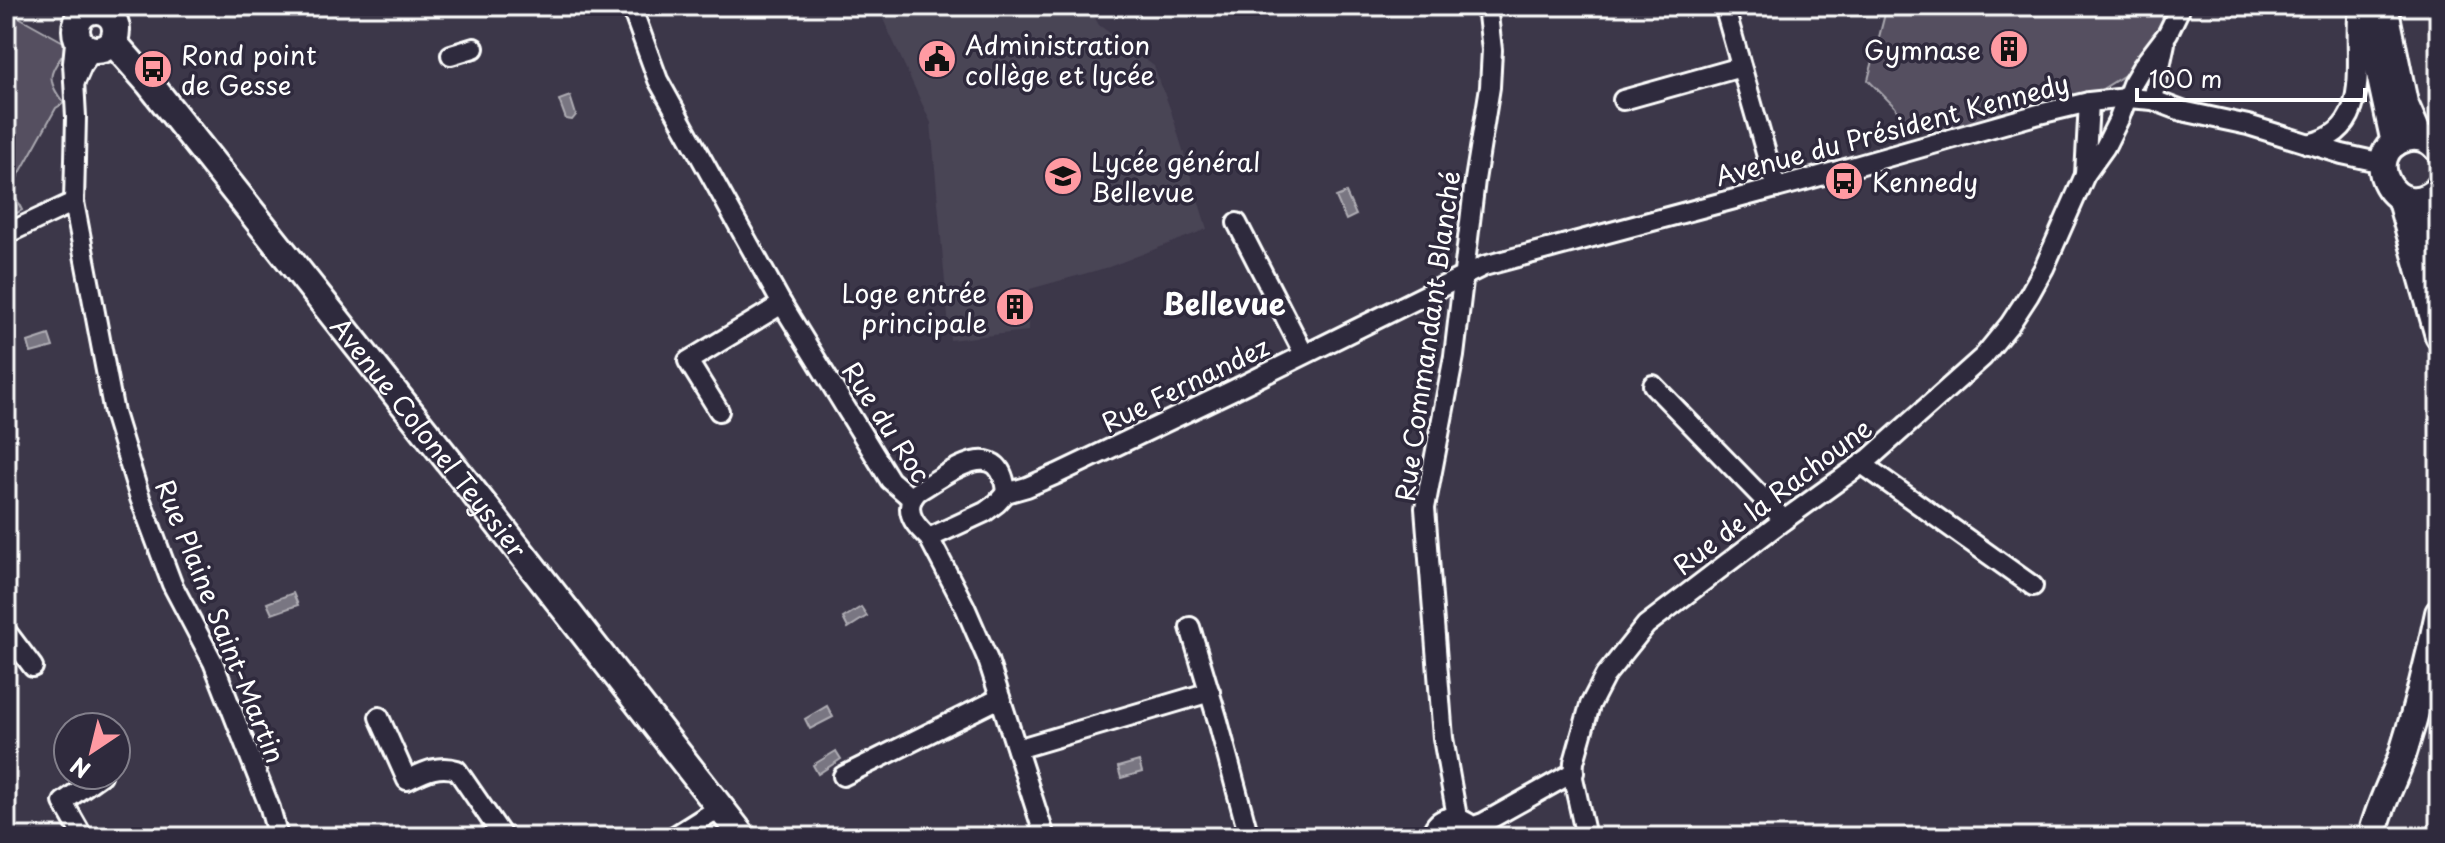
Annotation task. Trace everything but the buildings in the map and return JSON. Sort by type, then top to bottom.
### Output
[{"type":"main road","points":[[2360,6],[2379,69],[2409,148]]},
{"type":"main road","points":[[2384,6],[2404,103],[2409,148]]},
{"type":"main road","name":"Avenue Colonel Teyssier","points":[[91,23],[150,84],[743,837]]},
{"type":"main road","points":[[2409,148],[2382,173],[2386,183],[2428,192]]},
{"type":"main road","points":[[2428,192],[2439,265]]},
{"type":"main road","points":[[2428,192],[2439,336]]},
{"type":"main road","points":[[2372,837],[2423,688],[2439,613]]},
{"type":"street","name":"Rue du Roc","points":[[631,6],[658,80],[782,304],[890,480],[912,499],[909,507],[912,518],[929,538],[988,660],[1045,837]]},
{"type":"street","name":"Rue Commandant Blanché","points":[[1467,827],[1443,738],[1425,508],[1454,356],[1475,180],[1490,87],[1492,50],[1487,6]]},
{"type":"street","points":[[1724,6],[1776,188]]},
{"type":"street","name":"Rue de la Rachoune","points":[[1574,772],[1590,705],[1605,676],[1646,625],[1862,464],[1983,357],[2010,324],[2044,268],[2085,175],[2105,147],[2142,67],[2168,33],[2181,6]]},
{"type":"street","points":[[2308,144],[2334,135],[2350,117],[2358,82],[2356,49],[2360,6]]},
{"type":"street","name":"Rue Plaine Saint-Martin","points":[[91,23],[73,63],[76,117],[74,202],[114,413],[140,498],[172,584],[213,662],[270,808],[278,837]]},
{"type":"street","points":[[2153,100],[2168,33]]},
{"type":"street","points":[[451,55],[474,48]]},
{"type":"street","points":[[1623,100],[1741,67]]},
{"type":"street","name":"Avenue du Président Kennedy","points":[[1464,274],[1484,266],[2089,102],[2127,98],[2153,100],[2182,111],[2248,125],[2308,144],[2409,148]]},
{"type":"street","name":"Rue de la Rachoune","points":[[2085,175],[2089,102]]},
{"type":"street","points":[[6,234],[74,202]]},
{"type":"street","points":[[1237,223],[1304,354]]},
{"type":"street","name":"Rue Fernandez","points":[[929,538],[985,512],[1006,493],[1057,474],[1464,274]]},
{"type":"street","points":[[719,411],[688,361],[782,304]]},
{"type":"street","points":[[1653,385],[1784,520]]},
{"type":"street","points":[[912,499],[924,488],[980,459],[992,461],[1002,471],[1006,493]]},
{"type":"street","points":[[1862,464],[2033,586]]},
{"type":"street","points":[[1190,627],[1249,837]]},
{"type":"street","points":[[6,631],[33,667]]},
{"type":"street","points":[[1017,749],[1210,692]]},
{"type":"street","points":[[843,776],[1000,698]]},
{"type":"street","points":[[379,717],[407,780],[433,768],[457,770],[503,837]]},
{"type":"street","points":[[1431,837],[1436,824],[1442,819],[1467,827],[1483,823],[1574,772]]},
{"type":"street","points":[[1574,772],[1586,837]]},
{"type":"street","points":[[78,791],[63,802],[83,837]]},
{"type":"street","points":[[673,837],[719,808]]},
{"type":"shaded area","name":"Lycée général Bellevue","points":[[877,6],[1088,6],[1099,25],[1154,66],[1207,229],[1109,267],[1030,289],[1028,331],[950,340],[931,123]]},
{"type":"shaded area","points":[[1887,6],[2169,6],[2148,48],[2131,71],[2096,93],[1933,133],[1921,123],[1905,125],[1895,107],[1868,80]]},
{"type":"shaded area","points":[[6,10],[67,44],[67,50],[56,64],[52,76],[54,88],[64,103],[56,108],[11,189],[22,210],[6,219]]},
{"type":"shaded area","points":[[570,96],[576,115],[572,120],[566,119],[559,100]]},
{"type":"shaded area","points":[[1346,193],[1356,215],[1346,220],[1336,197]]},
{"type":"shaded area","points":[[49,335],[53,347],[31,353],[28,342]]},
{"type":"shaded area","points":[[293,593],[298,605],[272,614],[267,603]]},
{"type":"shaded area","points":[[861,607],[867,616],[848,628],[843,618]]},
{"type":"shaded area","points":[[827,706],[833,717],[810,729],[805,719]]},
{"type":"shaded area","points":[[836,751],[841,759],[818,774],[813,765]]},
{"type":"shaded area","points":[[1139,761],[1142,772],[1121,778],[1118,767]]},
{"type":"place","name":"Gymnase","points":[[2009,49]]},
{"type":"place","name":"Administration collège et lycée","points":[[937,59]]},
{"type":"place","name":"Rond point de Gesse","points":[[153,69]]},
{"type":"place","name":"Lycée général Bellevue","points":[[1063,176]]},
{"type":"place","name":"Kennedy","points":[[1844,181]]},
{"type":"place","name":"Loge entrée principale","points":[[1015,307]]},
{"type":"district","name":"Bellevue","points":[[1224,302]]}]
